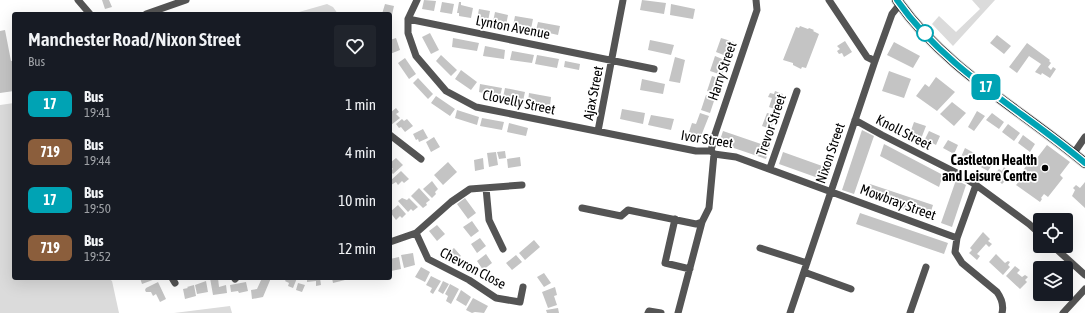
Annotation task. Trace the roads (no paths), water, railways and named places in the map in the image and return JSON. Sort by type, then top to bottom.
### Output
[{"type":"main road","points":[[898,2],[928,36],[965,71],[1074,153],[1085,163]]},
{"type":"street","points":[[78,0],[88,12]]},
{"type":"street","points":[[152,12],[186,0]]},
{"type":"street","points":[[408,19],[417,0]]},
{"type":"street","name":"Ajax Street","points":[[598,131],[613,60],[623,0]]},
{"type":"street","name":"Harry Street","points":[[678,313],[702,222],[709,208],[714,134],[757,10],[756,0]]},
{"type":"street","points":[[829,0],[867,57],[875,61]]},
{"type":"street","name":"Nixon Street","points":[[790,313],[875,61],[893,11],[898,2]]},
{"type":"street","name":"Lynton Avenue","points":[[408,19],[613,60]]},
{"type":"street","name":"Clovelly Street","points":[[408,19],[408,33],[416,56],[446,91],[476,107],[598,131]]},
{"type":"street","name":"Ajax Street","points":[[613,60],[654,69]]},
{"type":"street","name":"Trevor Street","points":[[770,168],[796,91]]},
{"type":"street","name":"Knoll Street","points":[[855,120],[957,173],[976,185],[1033,228]]},
{"type":"street","name":"Ivor Street","points":[[598,131],[696,151],[712,152],[736,157],[831,191]]},
{"type":"street","points":[[392,137],[420,159]]},
{"type":"street","points":[[1074,153],[1085,137]]},
{"type":"street","points":[[392,241],[416,233],[451,202],[470,189],[522,185]]},
{"type":"street","points":[[976,185],[957,238],[955,252],[962,263],[997,292],[1004,308],[1002,313]]},
{"type":"street","points":[[486,188],[489,220],[503,249]]},
{"type":"street","name":"Mowbray Street","points":[[831,191],[957,238]]},
{"type":"street","points":[[582,208],[621,216],[628,210],[696,224],[702,222]]},
{"type":"street","points":[[675,219],[665,263],[690,269]]},
{"type":"street","name":"Chevron Close","points":[[416,233],[428,259],[470,280],[496,298],[520,302],[523,287]]},
{"type":"street","points":[[760,248],[807,263]]},
{"type":"street","points":[[1061,253],[1085,275]]},
{"type":"street","points":[[910,313],[926,267]]},
{"type":"street","points":[[804,272],[851,289]]},
{"type":"street","points":[[1063,313],[1085,289]]},
{"type":"street","points":[[648,313],[649,311],[661,313]]},
{"type":"place","name":"Castleton Health and Leisure Centre","points":[[1045,168]]}]
